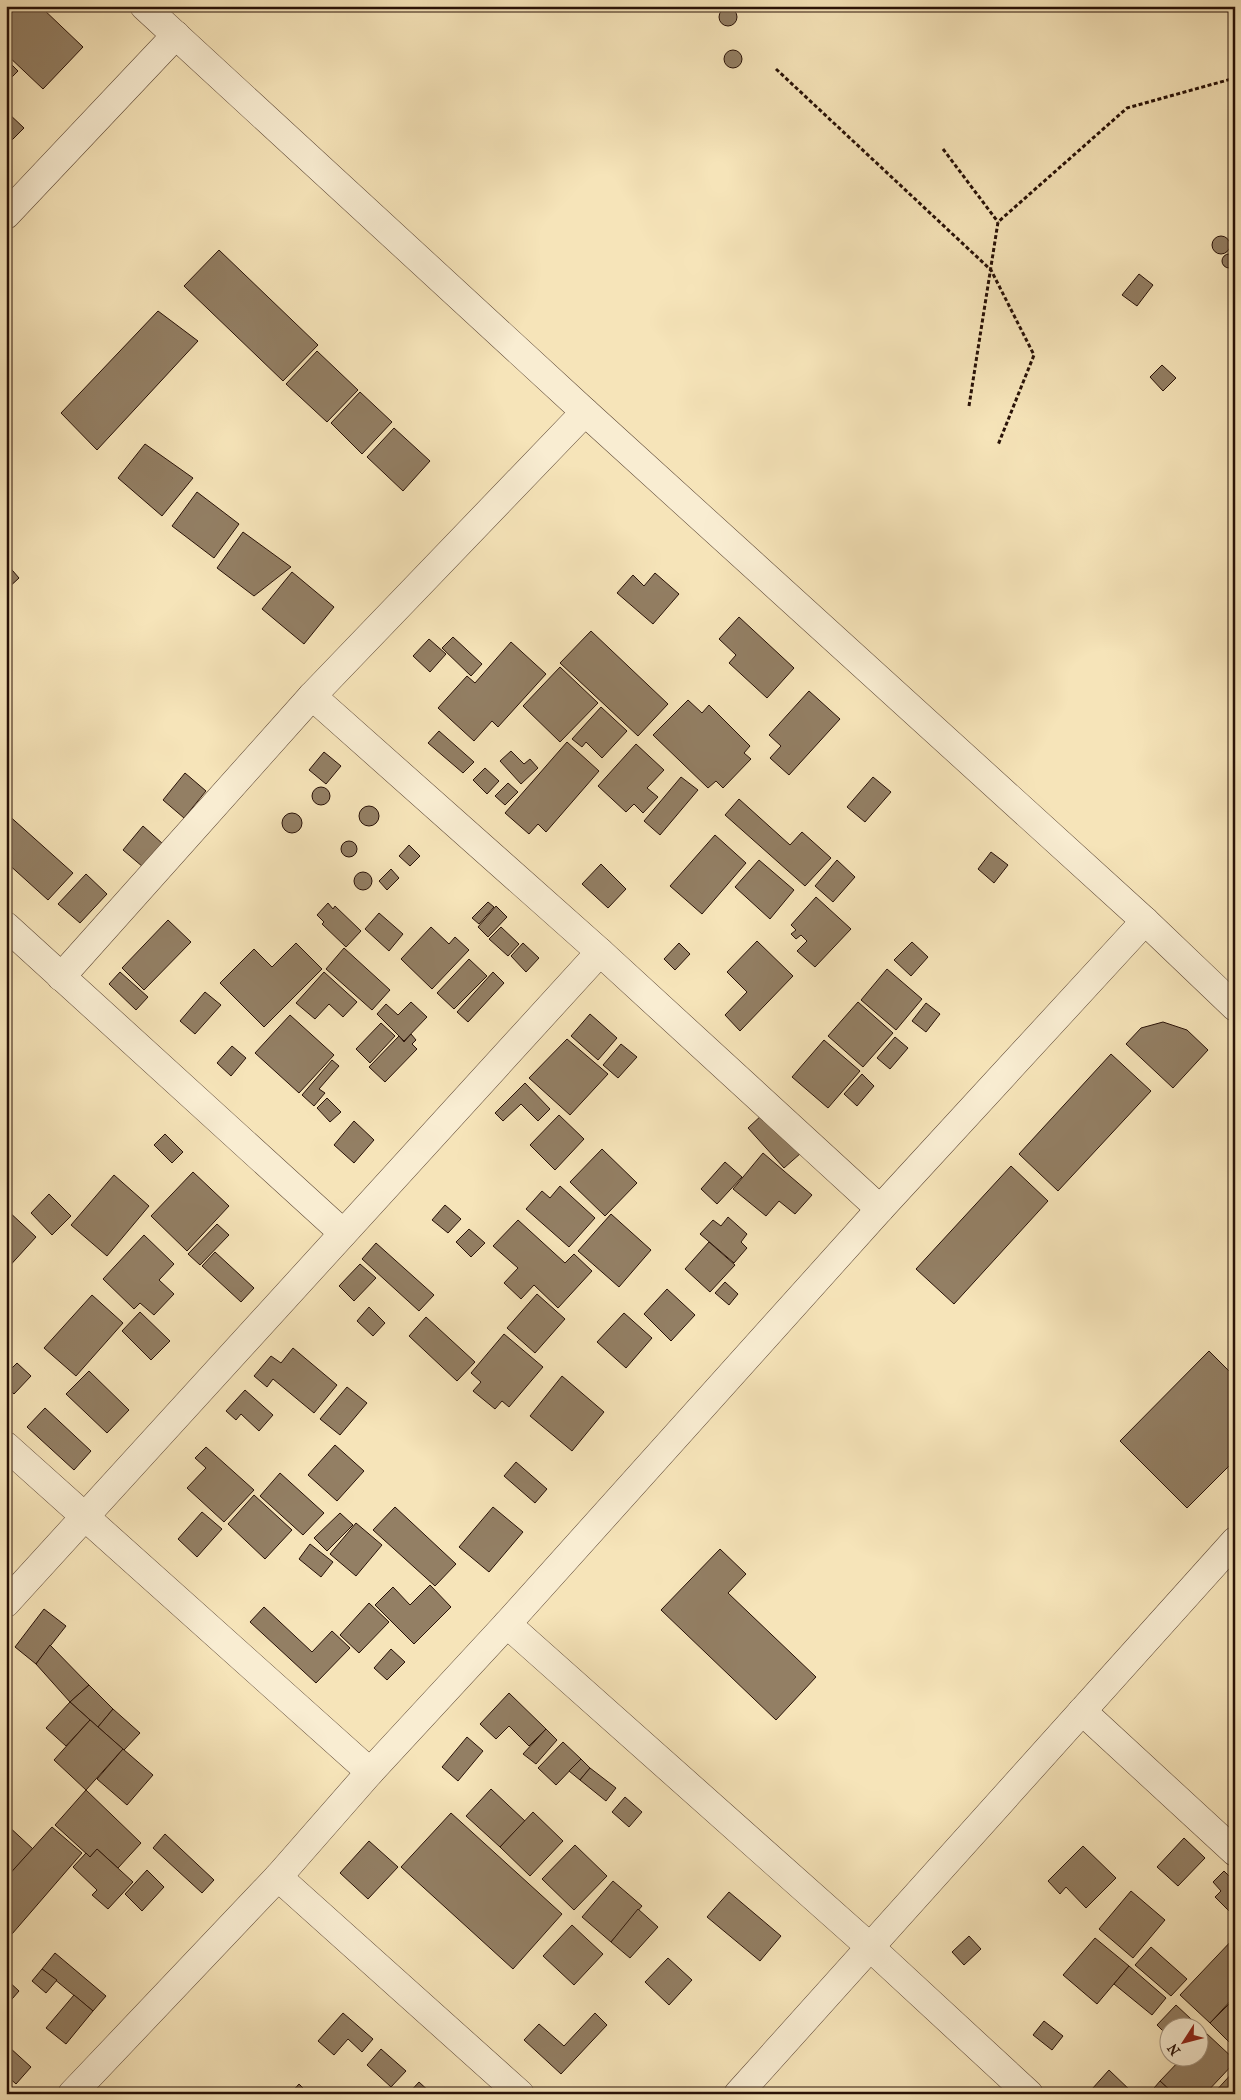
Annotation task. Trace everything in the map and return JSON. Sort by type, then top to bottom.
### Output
[{"type":"street","points":[[144,6],[585,412],[1146,922],[1235,1007]]},
{"type":"street","points":[[6,215],[176,35]]},
{"type":"street","points":[[61,977],[312,696],[585,412]]},
{"type":"street","points":[[312,696],[600,952],[880,1210]]},
{"type":"street","points":[[72,2094],[278,1876],[880,1210],[1146,922]]},
{"type":"street","points":[[6,926],[342,1233]]},
{"type":"street","points":[[6,1603],[86,1518],[342,1233],[600,952]]},
{"type":"street","points":[[6,1446],[370,1772]]},
{"type":"street","points":[[738,2094],[1235,1541]]},
{"type":"street","points":[[507,1624],[870,1947],[1029,2094]]},
{"type":"street","points":[[1082,1711],[1235,1852]]},
{"type":"street","points":[[278,1876],[520,2094]]},
{"type":"path","points":[[776,68],[991,270],[1034,355],[998,445]]},
{"type":"path","points":[[969,406],[998,222],[1127,108],[1235,78]]},
{"type":"path","points":[[943,149],[998,222]]},
{"type":"building","points":[[6,6],[40,6],[83,47],[43,89],[6,54]]},
{"type":"building","points":[[724,8],[732,8],[737,13],[735,24],[724,26],[719,21],[719,13]]},
{"type":"building","points":[[733,50],[739,53],[742,59],[739,65],[733,68],[727,65],[724,59],[727,53]]},
{"type":"building","points":[[6,59],[18,71],[6,83]]},
{"type":"building","points":[[6,113],[24,128],[6,146]]},
{"type":"building","points":[[1221,236],[1227,239],[1230,245],[1227,251],[1221,254],[1215,251],[1212,245],[1215,239]]},
{"type":"building","points":[[219,250],[318,345],[283,381],[184,286]]},
{"type":"building","points":[[1226,254],[1232,254],[1236,261],[1232,268],[1226,268],[1222,264],[1222,258]]},
{"type":"building","points":[[1139,274],[1153,285],[1137,306],[1122,295]]},
{"type":"building","points":[[158,311],[198,341],[97,450],[61,413]]},
{"type":"building","points":[[317,351],[358,390],[327,422],[286,384]]},
{"type":"building","points":[[1162,365],[1176,378],[1163,391],[1150,377]]},
{"type":"building","points":[[360,392],[392,422],[362,454],[331,423]]},
{"type":"building","points":[[394,428],[430,461],[403,491],[367,457]]},
{"type":"building","points":[[145,444],[193,478],[162,516],[118,478]]},
{"type":"building","points":[[197,492],[239,524],[214,558],[172,526]]},
{"type":"building","points":[[243,532],[291,567],[254,596],[217,568]]},
{"type":"building","points":[[6,563],[19,578],[6,590]]},
{"type":"building","points":[[292,572],[334,607],[304,644],[262,609]]},
{"type":"building","points":[[655,573],[679,594],[653,624],[617,593],[633,575],[644,586]]},
{"type":"building","points":[[739,617],[794,668],[767,698],[729,663],[736,655],[719,639]]},
{"type":"building","points":[[591,631],[668,704],[638,736],[560,663]]},
{"type":"building","points":[[453,637],[482,664],[471,676],[442,648]]},
{"type":"building","points":[[429,639],[446,654],[430,672],[413,656]]},
{"type":"building","points":[[511,642],[546,674],[498,727],[492,721],[474,741],[438,708],[467,676],[475,683]]},
{"type":"building","points":[[560,667],[598,703],[560,742],[523,706]]},
{"type":"building","points":[[809,691],[840,719],[789,775],[770,758],[781,746],[769,735]]},
{"type":"building","points":[[688,700],[702,713],[709,705],[750,746],[744,753],[751,759],[723,788],[716,781],[708,788],[653,735]]},
{"type":"building","points":[[601,707],[627,731],[602,758],[586,742],[582,747],[572,739]]},
{"type":"building","points":[[439,731],[474,762],[463,773],[428,743]]},
{"type":"building","points":[[567,742],[599,771],[546,832],[538,824],[529,834],[505,813]]},
{"type":"building","points":[[636,744],[664,770],[647,788],[658,797],[643,813],[634,804],[626,812],[598,786]]},
{"type":"building","points":[[511,751],[524,764],[530,759],[538,768],[521,784],[500,761]]},
{"type":"building","points":[[324,752],[341,766],[326,784],[309,770]]},
{"type":"building","points":[[485,768],[499,781],[487,794],[473,780]]},
{"type":"building","points":[[185,773],[206,791],[184,818],[163,800]]},
{"type":"building","points":[[681,777],[698,790],[660,835],[644,821]]},
{"type":"building","points":[[873,777],[891,792],[865,822],[847,807]]},
{"type":"building","points":[[508,783],[518,792],[505,805],[495,796]]},
{"type":"building","points":[[321,787],[329,792],[330,796],[325,804],[321,805],[313,800],[312,796],[317,788]]},
{"type":"building","points":[[739,799],[790,845],[802,832],[831,858],[805,886],[725,815]]},
{"type":"building","points":[[369,806],[376,809],[379,816],[376,823],[369,826],[362,823],[359,816],[362,809]]},
{"type":"building","points":[[6,813],[73,873],[48,900],[6,862]]},
{"type":"building","points":[[292,813],[299,816],[302,823],[299,830],[292,833],[285,830],[282,823],[285,816]]},
{"type":"building","points":[[143,826],[163,844],[143,867],[123,850]]},
{"type":"building","points":[[715,835],[746,863],[702,914],[670,886]]},
{"type":"building","points":[[346,841],[352,841],[357,846],[355,855],[346,857],[341,852],[341,846]]},
{"type":"building","points":[[409,845],[420,856],[410,866],[399,856]]},
{"type":"building","points":[[991,852],[1008,865],[994,883],[978,869]]},
{"type":"building","points":[[759,860],[794,890],[770,919],[735,887]]},
{"type":"building","points":[[837,860],[855,877],[833,902],[815,886]]},
{"type":"building","points":[[601,864],[626,889],[608,908],[582,884]]},
{"type":"building","points":[[391,869],[399,878],[387,890],[379,881]]},
{"type":"building","points":[[359,872],[367,872],[372,877],[370,888],[359,890],[354,885],[354,877]]},
{"type":"building","points":[[86,874],[107,894],[80,923],[58,904]]},
{"type":"building","points":[[816,897],[851,929],[815,967],[797,951],[807,941],[801,935],[796,939],[791,934],[796,930],[791,925]]},
{"type":"building","points":[[488,902],[494,907],[479,924],[472,918]]},
{"type":"building","points":[[328,903],[333,909],[335,906],[361,931],[346,947],[322,924],[324,922],[317,915]]},
{"type":"building","points":[[496,906],[507,917],[488,937],[478,927]]},
{"type":"building","points":[[379,913],[403,934],[389,951],[365,929]]},
{"type":"building","points":[[168,920],[191,942],[144,990],[122,968]]},
{"type":"building","points":[[431,927],[449,944],[455,937],[469,950],[432,989],[401,959]]},
{"type":"building","points":[[501,927],[519,944],[508,956],[489,939]]},
{"type":"building","points":[[757,941],[793,976],[740,1031],[725,1015],[747,992],[727,972]]},
{"type":"building","points":[[912,942],[928,957],[911,976],[894,960]]},
{"type":"building","points":[[296,943],[322,969],[264,1027],[220,983],[254,949],[272,967]]},
{"type":"building","points":[[523,943],[539,958],[526,972],[511,956]]},
{"type":"building","points":[[679,943],[690,954],[675,970],[664,959]]},
{"type":"building","points":[[344,948],[390,990],[372,1010],[326,969]]},
{"type":"building","points":[[469,959],[487,976],[454,1009],[437,993]]},
{"type":"building","points":[[887,969],[922,999],[896,1030],[861,1000]]},
{"type":"building","points":[[120,972],[148,997],[136,1010],[109,984]]},
{"type":"building","points":[[324,972],[357,1002],[343,1017],[329,1004],[315,1019],[296,1003]]},
{"type":"building","points":[[493,972],[504,983],[468,1022],[457,1012]]},
{"type":"building","points":[[205,992],[221,1005],[195,1034],[180,1021]]},
{"type":"building","points":[[411,1002],[427,1017],[404,1041],[377,1014],[386,1004],[398,1015]]},
{"type":"building","points":[[858,1002],[893,1033],[863,1067],[828,1036]]},
{"type":"building","points":[[926,1003],[940,1014],[926,1032],[912,1021]]},
{"type":"building","points":[[590,1014],[617,1038],[598,1060],[571,1036]]},
{"type":"building","points":[[290,1015],[334,1055],[299,1093],[255,1053]]},
{"type":"building","points":[[1163,1022],[1187,1030],[1208,1050],[1173,1088],[1126,1044],[1141,1028]]},
{"type":"building","points":[[381,1023],[395,1036],[370,1063],[356,1049]]},
{"type":"building","points":[[411,1034],[416,1040],[412,1044],[417,1049],[385,1082],[369,1067],[399,1036],[404,1042]]},
{"type":"building","points":[[895,1037],[908,1048],[890,1069],[877,1058]]},
{"type":"building","points":[[567,1039],[608,1074],[570,1115],[529,1078]]},
{"type":"building","points":[[824,1040],[860,1071],[828,1108],[792,1077]]},
{"type":"building","points":[[621,1044],[637,1057],[618,1078],[603,1065]]},
{"type":"building","points":[[232,1046],[246,1058],[231,1076],[217,1063]]},
{"type":"building","points":[[1111,1054],[1151,1091],[1058,1191],[1019,1154]]},
{"type":"building","points":[[332,1060],[339,1066],[319,1089],[325,1093],[314,1106],[302,1095]]},
{"type":"building","points":[[862,1074],[874,1086],[857,1106],[844,1094]]},
{"type":"building","points":[[525,1083],[550,1109],[538,1121],[521,1104],[503,1121],[495,1113]]},
{"type":"building","points":[[327,1098],[341,1112],[330,1122],[317,1108]]},
{"type":"building","points":[[764,1113],[801,1153],[784,1168],[748,1128]]},
{"type":"building","points":[[559,1115],[584,1139],[555,1170],[530,1145]]},
{"type":"building","points":[[354,1121],[374,1140],[354,1163],[334,1145]]},
{"type":"building","points":[[165,1134],[183,1152],[172,1163],[154,1145]]},
{"type":"building","points":[[602,1149],[637,1183],[605,1216],[570,1182]]},
{"type":"building","points":[[763,1153],[812,1195],[795,1214],[779,1201],[766,1216],[733,1189]]},
{"type":"building","points":[[725,1162],[742,1177],[717,1204],[701,1189]]},
{"type":"building","points":[[1011,1166],[1048,1201],[954,1304],[916,1269]]},
{"type":"building","points":[[193,1172],[229,1206],[187,1251],[151,1216]]},
{"type":"building","points":[[114,1175],[149,1206],[107,1256],[71,1225]]},
{"type":"building","points":[[560,1186],[595,1218],[569,1247],[526,1209],[542,1191],[550,1198]]},
{"type":"building","points":[[49,1194],[71,1216],[52,1235],[31,1213]]},
{"type":"building","points":[[445,1205],[461,1219],[448,1233],[432,1220]]},
{"type":"building","points":[[6,1209],[36,1237],[6,1270]]},
{"type":"building","points":[[611,1214],[651,1250],[619,1287],[578,1251]]},
{"type":"building","points":[[728,1217],[747,1234],[741,1242],[747,1248],[734,1263],[700,1234],[713,1220],[721,1226]]},
{"type":"building","points":[[518,1220],[565,1263],[574,1254],[592,1271],[558,1308],[534,1285],[521,1299],[504,1283],[518,1268],[493,1246]]},
{"type":"building","points":[[217,1224],[229,1235],[200,1265],[188,1254]]},
{"type":"building","points":[[469,1229],[485,1243],[471,1257],[456,1242]]},
{"type":"building","points":[[144,1235],[174,1264],[159,1280],[174,1294],[154,1315],[140,1303],[134,1309],[103,1279]]},
{"type":"building","points":[[709,1242],[735,1265],[710,1292],[685,1269]]},
{"type":"building","points":[[376,1243],[434,1295],[419,1311],[362,1259]]},
{"type":"building","points":[[215,1252],[254,1288],[241,1302],[202,1266]]},
{"type":"building","points":[[360,1264],[376,1278],[354,1301],[339,1286]]},
{"type":"building","points":[[725,1282],[738,1294],[729,1305],[715,1293]]},
{"type":"building","points":[[667,1289],[695,1315],[671,1341],[644,1314]]},
{"type":"building","points":[[537,1294],[565,1319],[535,1353],[507,1328]]},
{"type":"building","points":[[92,1295],[123,1323],[76,1376],[44,1348]]},
{"type":"building","points":[[369,1307],[385,1323],[373,1336],[357,1321]]},
{"type":"building","points":[[140,1312],[170,1341],[151,1360],[122,1331]]},
{"type":"building","points":[[624,1313],[652,1338],[626,1368],[597,1342]]},
{"type":"building","points":[[426,1317],[475,1362],[457,1381],[409,1336]]},
{"type":"building","points":[[504,1334],[543,1367],[509,1407],[502,1401],[495,1409],[473,1391],[481,1382],[471,1373]]},
{"type":"building","points":[[293,1348],[337,1385],[314,1413],[273,1379],[267,1387],[254,1376],[271,1356],[281,1363]]},
{"type":"building","points":[[1209,1351],[1235,1377],[1235,1460],[1187,1508],[1120,1441]]},
{"type":"building","points":[[17,1363],[31,1376],[14,1394],[6,1387],[6,1374]]},
{"type":"building","points":[[89,1371],[129,1410],[107,1433],[66,1394]]},
{"type":"building","points":[[562,1376],[604,1412],[572,1451],[530,1416]]},
{"type":"building","points":[[347,1387],[367,1403],[340,1435],[320,1419]]},
{"type":"building","points":[[245,1390],[273,1415],[259,1431],[241,1414],[236,1420],[226,1411]]},
{"type":"building","points":[[45,1408],[91,1451],[74,1470],[27,1427]]},
{"type":"building","points":[[335,1445],[364,1471],[337,1501],[308,1475]]},
{"type":"building","points":[[206,1447],[254,1490],[224,1522],[187,1488],[206,1468],[195,1458]]},
{"type":"building","points":[[516,1462],[547,1489],[535,1503],[504,1476]]},
{"type":"building","points":[[280,1473],[324,1513],[303,1535],[260,1496]]},
{"type":"building","points":[[254,1495],[292,1530],[265,1559],[228,1524]]},
{"type":"building","points":[[395,1507],[456,1564],[435,1586],[373,1530]]},
{"type":"building","points":[[493,1507],[523,1532],[489,1572],[459,1547]]},
{"type":"building","points":[[202,1512],[222,1529],[197,1557],[178,1539]]},
{"type":"building","points":[[340,1513],[353,1525],[327,1551],[314,1538]]},
{"type":"building","points":[[356,1523],[382,1545],[356,1576],[330,1554]]},
{"type":"building","points":[[310,1544],[333,1562],[321,1577],[299,1559]]},
{"type":"building","points":[[720,1549],[746,1574],[728,1593],[816,1677],[776,1720],[661,1610]]},
{"type":"building","points":[[430,1585],[451,1607],[414,1644],[375,1605],[393,1587],[410,1605]]},
{"type":"building","points":[[369,1603],[389,1622],[359,1653],[340,1635]]},
{"type":"building","points":[[264,1607],[312,1652],[332,1631],[350,1648],[316,1683],[250,1622]]},
{"type":"building","points":[[44,1609],[66,1626],[36,1664],[15,1647]]},
{"type":"building","points":[[50,1645],[89,1685],[70,1702],[36,1664]]},
{"type":"building","points":[[391,1649],[405,1662],[387,1680],[374,1668]]},
{"type":"building","points":[[89,1685],[113,1709],[98,1727],[70,1702]]},
{"type":"building","points":[[509,1693],[546,1729],[529,1746],[509,1726],[496,1739],[480,1724]]},
{"type":"building","points":[[70,1702],[90,1720],[66,1746],[46,1728]]},
{"type":"building","points":[[113,1709],[140,1733],[124,1750],[98,1727]]},
{"type":"building","points":[[90,1720],[123,1749],[86,1790],[54,1760]]},
{"type":"building","points":[[546,1729],[557,1740],[536,1764],[523,1754]]},
{"type":"building","points":[[467,1737],[483,1751],[458,1781],[442,1767]]},
{"type":"building","points":[[563,1742],[581,1759],[556,1785],[538,1768]]},
{"type":"building","points":[[123,1749],[153,1775],[127,1805],[97,1779]]},
{"type":"building","points":[[581,1759],[590,1768],[580,1780],[569,1771]]},
{"type":"building","points":[[590,1768],[616,1788],[606,1801],[580,1780]]},
{"type":"building","points":[[491,1789],[525,1821],[500,1847],[466,1816]]},
{"type":"building","points":[[86,1790],[141,1843],[118,1868],[97,1849],[90,1857],[55,1825]]},
{"type":"building","points":[[625,1797],[642,1812],[629,1827],[612,1812]]},
{"type":"building","points":[[533,1812],[563,1841],[530,1876],[500,1847]]},
{"type":"building","points":[[451,1813],[562,1914],[513,1969],[401,1867]]},
{"type":"building","points":[[6,1824],[33,1849],[6,1878]]},
{"type":"building","points":[[52,1827],[82,1853],[12,1934],[6,1929],[6,1878]]},
{"type":"building","points":[[165,1834],[214,1880],[202,1893],[153,1848]]},
{"type":"building","points":[[1184,1838],[1205,1858],[1178,1886],[1157,1867]]},
{"type":"building","points":[[369,1841],[398,1867],[368,1899],[340,1873]]},
{"type":"building","points":[[575,1845],[607,1876],[574,1910],[542,1879]]},
{"type":"building","points":[[1083,1846],[1116,1878],[1086,1908],[1066,1887],[1060,1894],[1048,1881]]},
{"type":"building","points":[[97,1849],[133,1882],[108,1909],[92,1895],[97,1890],[73,1867],[86,1853],[90,1857]]},
{"type":"building","points":[[147,1870],[164,1887],[142,1911],[125,1894]]},
{"type":"building","points":[[1224,1871],[1235,1882],[1235,1917],[1215,1897],[1221,1891],[1213,1882]]},
{"type":"building","points":[[613,1881],[642,1906],[611,1942],[582,1917]]},
{"type":"building","points":[[1131,1891],[1165,1920],[1133,1958],[1099,1929]]},
{"type":"building","points":[[729,1892],[781,1936],[760,1961],[707,1917]]},
{"type":"building","points":[[638,1909],[658,1927],[630,1958],[611,1942]]},
{"type":"building","points":[[572,1925],[603,1954],[574,1985],[543,1956]]},
{"type":"building","points":[[969,1936],[981,1949],[964,1965],[952,1952]]},
{"type":"building","points":[[1235,1937],[1235,1996],[1210,2023],[1208,2018],[1205,2018],[1180,1995]]},
{"type":"building","points":[[1095,1938],[1129,1966],[1097,2004],[1063,1975]]},
{"type":"building","points":[[1151,1947],[1187,1979],[1171,1996],[1135,1965]]},
{"type":"building","points":[[55,1953],[106,1996],[93,2011],[42,1969]]},
{"type":"building","points":[[668,1958],[692,1980],[669,2005],[645,1982]]},
{"type":"building","points":[[1129,1966],[1166,1998],[1152,2015],[1114,1984]]},
{"type":"building","points":[[42,1969],[57,1980],[46,1993],[32,1981]]},
{"type":"building","points":[[6,1979],[19,1991],[6,2006]]},
{"type":"building","points":[[74,1995],[93,2011],[66,2044],[46,2028]]},
{"type":"building","points":[[1235,1998],[1235,2048],[1210,2023]]},
{"type":"building","points":[[1176,2005],[1190,2018],[1164,2018]]},
{"type":"building","points":[[343,2013],[373,2039],[362,2052],[348,2039],[334,2055],[318,2041]]},
{"type":"building","points":[[595,2013],[607,2025],[561,2074],[524,2040],[539,2024],[564,2046]]},
{"type":"building","points":[[1044,2021],[1063,2036],[1052,2050],[1033,2035]]},
{"type":"building","points":[[1208,2035],[1235,2060],[1205,2094],[1174,2094],[1160,2081],[1172,2068],[1208,2068]]},
{"type":"building","points":[[9,2047],[31,2067],[16,2084],[6,2075],[6,2050]]},
{"type":"building","points":[[381,2049],[406,2071],[391,2087],[367,2065]]},
{"type":"building","points":[[1109,2070],[1134,2094],[1098,2094],[1092,2089]]},
{"type":"building","points":[[1235,2070],[1235,2094],[1213,2094]]},
{"type":"building","points":[[1160,2081],[1174,2094],[1149,2094]]},
{"type":"building","points":[[419,2082],[432,2094],[408,2094]]},
{"type":"building","points":[[299,2084],[309,2094],[290,2094]]}]
